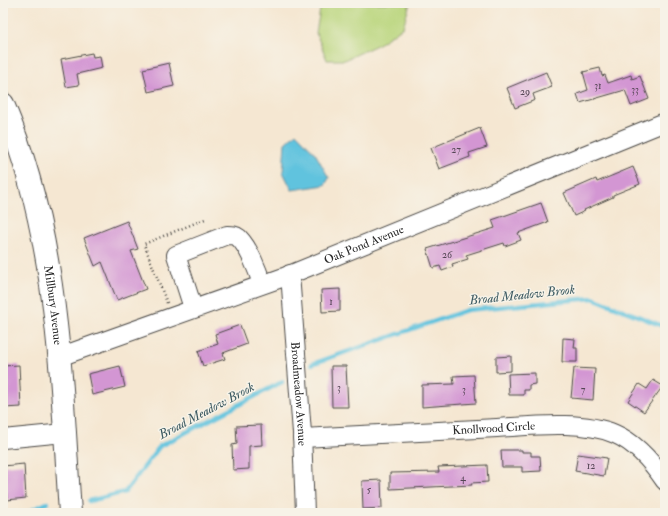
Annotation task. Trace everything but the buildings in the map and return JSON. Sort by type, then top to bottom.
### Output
[{"type":"main road","name":"Millbury Avenue","points":[[3,104],[28,172],[48,257],[59,357],[70,513]]},
{"type":"street","name":"Oak Pond Avenue","points":[[59,357],[290,274],[665,122]]},
{"type":"street","points":[[192,308],[176,255],[227,235],[235,235],[240,239],[257,270],[262,284]]},
{"type":"street","name":"Broadmeadow Avenue","points":[[290,274],[302,438],[305,513]]},
{"type":"street","name":"Knollwood Circle","points":[[302,438],[533,426],[588,428],[615,434],[631,444],[644,455],[665,481]]},
{"type":"street","points":[[3,438],[64,433]]},
{"type":"green space","points":[[321,3],[410,3],[403,27],[379,44],[345,60],[327,60],[316,33]]},
{"type":"water","points":[[296,133],[315,153],[329,178],[325,185],[292,190],[283,172],[285,143]]},
{"type":"waterway","name":"Broad Meadow Brook","points":[[312,364],[467,310],[593,298],[665,327]]},
{"type":"waterway","name":"Broad Meadow Brook","points":[[89,501],[125,492],[160,446],[282,382]]},
{"type":"waterway","name":"Broad Meadow Brook","points":[[26,513],[47,503]]}]
